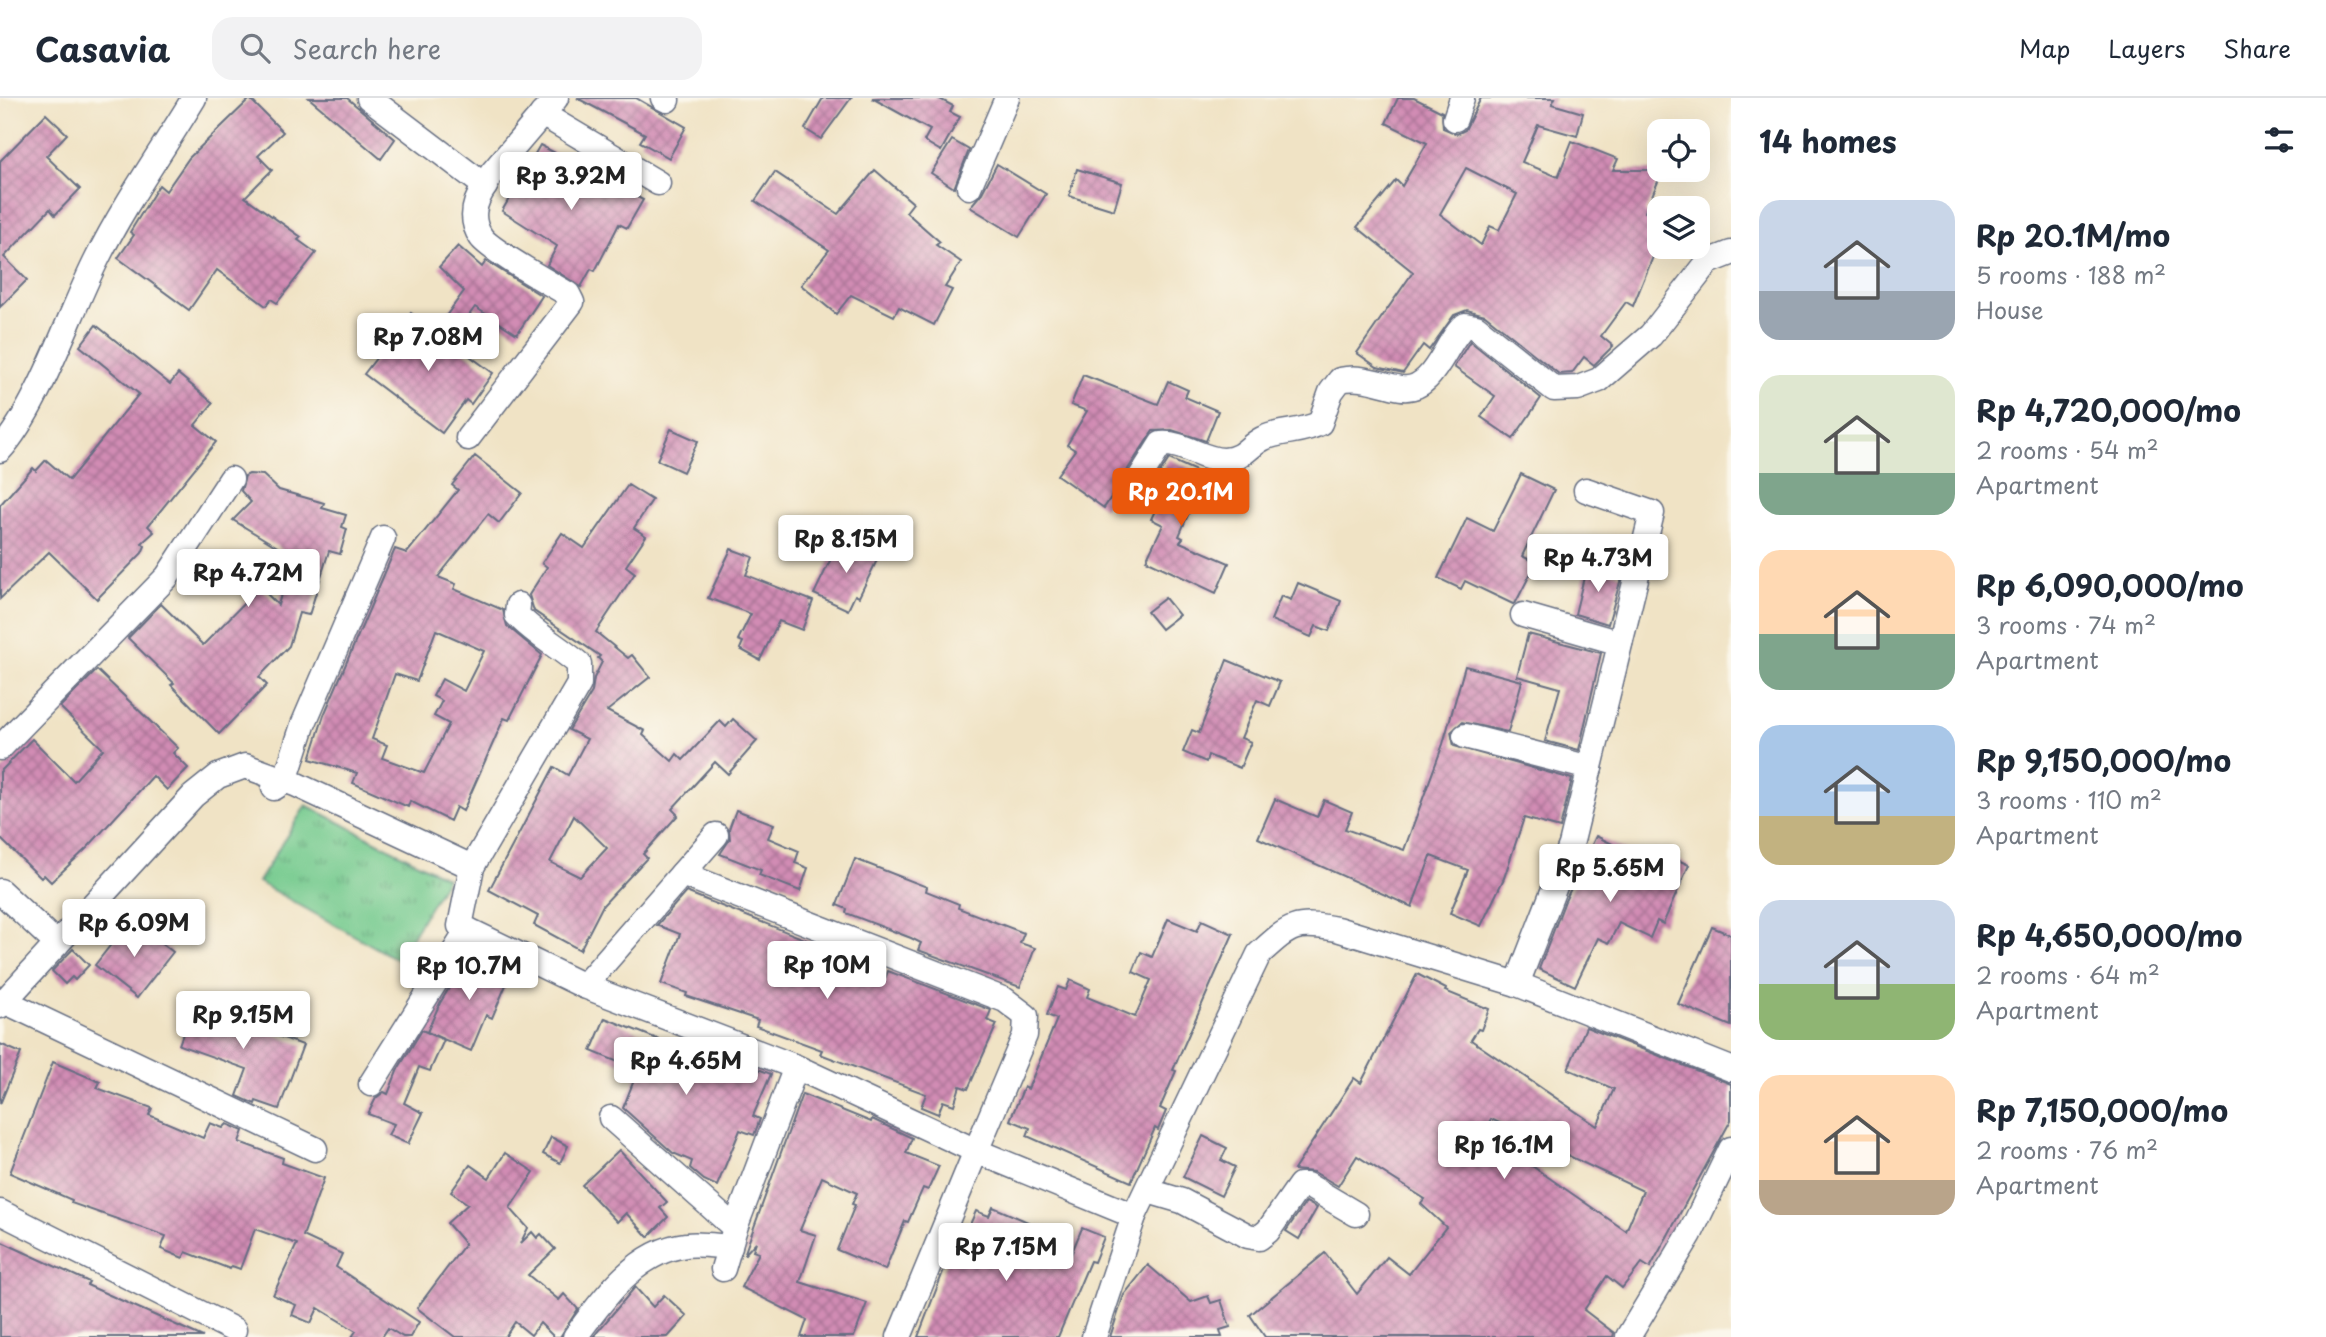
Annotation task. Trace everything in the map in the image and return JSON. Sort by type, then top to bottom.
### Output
[{"type":"street","points":[[0,450],[12,437],[39,384],[98,256],[194,98]]},
{"type":"street","points":[[369,98],[485,186]]},
{"type":"street","points":[[969,187],[1007,98]]},
{"type":"street","points":[[468,438],[572,302],[568,294],[482,239],[474,220],[475,201],[492,173],[549,106],[658,183]]},
{"type":"street","points":[[1141,476],[1161,444],[1172,443],[1222,460],[1240,457],[1262,438],[1307,430],[1320,423],[1331,392],[1340,380],[1365,377],[1404,389],[1422,382],[1440,362],[1457,332],[1465,325],[1476,327],[1554,389],[1578,388],[1599,380],[1651,335],[1708,262],[1731,253]]},
{"type":"street","points":[[0,747],[167,577],[231,479]]},
{"type":"street","points":[[1517,984],[1571,845],[1652,513],[1586,490]]},
{"type":"street","points":[[280,785],[383,538]]},
{"type":"street","points":[[518,605],[517,615],[526,624],[558,645],[579,664],[579,684],[472,867],[460,926],[584,986],[796,1067],[976,1151],[1134,1216]]},
{"type":"street","points":[[1523,615],[1620,643]]},
{"type":"street","points":[[1465,736],[1590,768]]},
{"type":"street","points":[[315,1149],[2,1004],[193,796],[218,776],[244,766],[280,785],[472,867]]},
{"type":"street","points":[[584,986],[716,835]]},
{"type":"street","points":[[682,874],[1005,1000],[1026,1016],[1025,1035],[899,1337]]},
{"type":"street","points":[[0,891],[57,944]]},
{"type":"street","points":[[1094,1337],[1134,1216],[1259,954],[1284,932],[1307,923],[1336,929],[1517,984],[1731,1069]]},
{"type":"street","points":[[372,1084],[468,930]]},
{"type":"street","points":[[729,1248],[796,1067]]},
{"type":"street","points":[[611,1118],[729,1248]]},
{"type":"street","points":[[1628,1337],[1690,1234],[1731,1149]]},
{"type":"street","points":[[1148,1191],[1182,1201],[1248,1236],[1259,1238],[1300,1185],[1307,1185],[1356,1214]]},
{"type":"street","points":[[0,1212],[238,1335]]},
{"type":"street","points":[[575,1337],[596,1308],[641,1261],[685,1245],[729,1248]]},
{"type":"green space","points":[[306,805],[447,878],[398,960],[258,882]]},
{"type":"building","points":[[309,98],[347,98],[395,139],[381,159]]},
{"type":"building","points":[[577,98],[636,98],[686,127],[669,158],[640,142],[645,134]]},
{"type":"building","points":[[823,98],[851,98],[821,139],[805,129]]},
{"type":"building","points":[[872,98],[938,98],[953,106],[950,112],[960,117],[941,151],[924,141],[930,130]]},
{"type":"building","points":[[1398,98],[1414,98],[1442,112],[1443,128],[1457,134],[1465,130],[1481,98],[1555,98],[1552,104],[1583,113],[1577,136],[1538,125],[1522,162],[1558,177],[1572,141],[1618,159],[1613,170],[1647,170],[1647,182],[1658,182],[1652,196],[1647,196],[1645,212],[1647,259],[1652,259],[1633,306],[1626,302],[1601,336],[1613,346],[1594,365],[1584,357],[1572,373],[1559,374],[1485,315],[1467,310],[1454,315],[1429,350],[1423,345],[1403,373],[1377,367],[1357,353],[1413,272],[1357,227],[1396,180],[1402,186],[1427,143],[1386,123]],"holes":[[[1466,168],[1517,194],[1499,230],[1490,226],[1481,245],[1440,214]]]},
{"type":"building","points":[[250,99],[283,132],[258,156],[272,170],[245,197],[301,237],[298,240],[316,253],[277,303],[271,299],[266,306],[217,270],[189,310],[118,258],[134,235],[130,232],[159,185],[166,191],[189,158]]},
{"type":"building","points":[[46,114],[67,134],[46,156],[80,189],[55,215],[50,209],[4,257],[27,280],[0,307],[0,161]]},
{"type":"building","points":[[952,140],[969,150],[954,188],[931,173]]},
{"type":"building","points":[[540,145],[643,200],[627,228],[619,224],[595,271],[591,269],[581,287],[547,265],[557,246],[502,211]]},
{"type":"building","points":[[997,164],[1046,194],[1019,237],[970,207],[982,193]]},
{"type":"building","points":[[1077,169],[1122,183],[1114,210],[1069,196]]},
{"type":"building","points":[[875,170],[913,203],[906,212],[940,242],[936,245],[961,262],[945,287],[952,290],[934,325],[899,307],[894,316],[851,295],[836,314],[801,285],[829,250],[755,201],[775,172],[838,214]]},
{"type":"building","points":[[458,246],[482,267],[486,261],[542,296],[517,334],[475,307],[453,337],[438,327],[464,291],[439,267]]},
{"type":"building","points":[[411,313],[493,373],[471,404],[466,400],[442,433],[364,374]]},
{"type":"building","points":[[96,325],[170,384],[178,374],[213,403],[195,425],[216,442],[148,526],[154,532],[142,543],[145,546],[142,553],[97,599],[49,552],[0,599],[0,505],[33,468],[36,471],[46,460],[69,480],[139,394],[80,346]]},
{"type":"building","points":[[1470,341],[1541,398],[1513,439],[1481,417],[1495,396],[1454,367]]},
{"type":"building","points":[[1083,375],[1158,404],[1168,381],[1188,390],[1185,397],[1218,411],[1206,441],[1172,430],[1153,431],[1128,469],[1126,476],[1131,487],[1121,482],[1104,508],[1057,475],[1075,450],[1067,445],[1087,411],[1071,405]]},
{"type":"building","points":[[671,429],[698,441],[683,472],[657,460]]},
{"type":"building","points":[[475,456],[522,493],[499,523],[488,514],[438,577],[456,584],[454,589],[503,610],[507,626],[542,655],[509,720],[504,718],[463,811],[456,807],[450,821],[410,801],[408,807],[353,783],[357,773],[310,759],[324,715],[395,549],[407,553],[458,490],[452,485]],"holes":[[[436,630],[484,651],[464,691],[442,679],[433,696],[442,701],[434,716],[449,724],[424,773],[382,758],[387,745],[372,739],[395,674],[417,681]]]},
{"type":"building","points":[[1169,459],[1205,475],[1179,536],[1183,538],[1180,542],[1229,563],[1216,593],[1146,560],[1163,525],[1151,519],[1160,500],[1141,491],[1153,484]]},
{"type":"building","points":[[1521,474],[1554,490],[1522,556],[1536,563],[1516,602],[1513,604],[1465,581],[1461,589],[1438,578],[1467,518],[1493,531]]},
{"type":"building","points":[[263,475],[279,490],[324,503],[322,508],[346,515],[342,527],[347,529],[340,554],[329,551],[309,615],[299,613],[289,646],[259,677],[267,685],[219,734],[171,685],[174,683],[128,638],[161,604],[203,645],[260,587],[278,605],[292,556],[233,520],[251,502],[241,491],[245,476]]},
{"type":"building","points":[[628,485],[652,500],[634,528],[646,536],[626,566],[635,573],[596,632],[628,658],[632,655],[650,677],[607,711],[645,731],[643,735],[672,761],[677,754],[683,760],[720,721],[726,727],[733,719],[757,741],[728,774],[715,762],[672,809],[678,815],[643,854],[647,858],[603,905],[580,950],[534,925],[538,916],[489,890],[554,767],[568,775],[587,739],[569,730],[592,692],[594,678],[602,662],[598,658],[600,656],[534,611],[529,595],[547,567],[542,563],[562,533],[584,548]],"holes":[[[574,816],[607,848],[580,877],[550,862]]]},
{"type":"building","points":[[840,540],[878,558],[859,597],[855,595],[848,610],[814,594]]},
{"type":"building","points":[[731,549],[753,557],[746,575],[813,601],[802,630],[779,621],[760,660],[740,649],[743,642],[738,640],[751,614],[708,598]]},
{"type":"building","points":[[1587,565],[1622,575],[1608,624],[1575,614]]},
{"type":"building","points":[[1298,583],[1341,601],[1329,631],[1316,626],[1311,637],[1271,620],[1281,596],[1291,600]]},
{"type":"building","points":[[1165,598],[1179,615],[1161,629],[1147,612]]},
{"type":"building","points":[[1528,634],[1601,653],[1579,750],[1545,741],[1560,688],[1517,676]]},
{"type":"building","points":[[1227,660],[1280,682],[1270,706],[1257,700],[1241,738],[1251,742],[1240,768],[1208,755],[1206,762],[1183,752],[1192,730],[1199,733]]},
{"type":"building","points":[[1465,666],[1522,681],[1508,732],[1462,722],[1451,732],[1454,746],[1572,779],[1560,828],[1524,818],[1504,878],[1481,926],[1450,913],[1468,870],[1431,856],[1412,907],[1258,838],[1275,799],[1317,817],[1324,800],[1352,812],[1345,829],[1404,850],[1443,744]]},
{"type":"building","points":[[97,670],[178,748],[173,753],[188,768],[167,790],[153,776],[88,847],[51,882],[44,875],[41,878],[0,838],[0,772],[32,739],[74,781],[103,749],[60,707]]},
{"type":"building","points":[[736,810],[774,824],[768,838],[799,851],[795,863],[808,868],[800,891],[759,875],[761,870],[720,854],[730,839],[729,829]]},
{"type":"building","points":[[1596,836],[1649,862],[1654,849],[1689,865],[1663,924],[1657,921],[1650,938],[1619,923],[1609,943],[1598,938],[1575,986],[1539,969],[1565,901]]},
{"type":"building","points":[[855,859],[927,887],[926,891],[959,904],[958,908],[1024,933],[1020,943],[1035,948],[1020,987],[918,950],[921,943],[846,913],[847,909],[837,905]]},
{"type":"building","points":[[686,892],[850,957],[846,968],[884,982],[888,971],[991,1010],[987,1020],[997,1024],[968,1089],[960,1086],[954,1105],[943,1101],[938,1114],[921,1107],[926,1094],[820,1054],[822,1050],[756,1026],[758,1020],[686,996],[687,993],[661,984],[680,934],[657,925]]},
{"type":"building","points":[[131,919],[173,952],[137,998],[95,965]]},
{"type":"building","points":[[1168,919],[1197,931],[1202,920],[1233,934],[1173,1070],[1176,1071],[1160,1108],[1166,1111],[1158,1130],[1155,1128],[1131,1182],[1027,1136],[1030,1128],[1010,1120],[1024,1087],[1028,1089],[1057,1019],[1047,1015],[1058,987],[1066,990],[1070,980],[1090,989],[1087,997],[1135,1017],[1151,980],[1133,972],[1141,952],[1152,957]]},
{"type":"building","points":[[1712,927],[1731,935],[1731,1026],[1678,1004]]},
{"type":"building","points":[[73,949],[89,965],[75,980],[72,977],[65,984],[52,971]]},
{"type":"building","points":[[470,954],[511,973],[492,1018],[486,1015],[471,1051],[427,1032],[440,1003]]},
{"type":"building","points":[[1417,974],[1446,989],[1445,991],[1489,1009],[1481,1030],[1478,1029],[1471,1040],[1597,1126],[1614,1089],[1568,1069],[1586,1027],[1731,1084],[1731,1120],[1650,1268],[1642,1263],[1622,1288],[1607,1276],[1584,1310],[1614,1333],[1613,1337],[1265,1337],[1250,1315],[1325,1253],[1357,1294],[1387,1257],[1409,1274],[1446,1227],[1421,1204],[1425,1199],[1357,1156],[1338,1186],[1314,1172],[1294,1170],[1354,1078],[1361,1083]],"holes":[[[1491,1119],[1643,1191],[1626,1231],[1483,1132]]]},
{"type":"building","points":[[210,998],[228,1004],[225,1011],[241,1016],[239,1022],[303,1045],[279,1109],[256,1101],[255,1104],[237,1096],[247,1069],[179,1045],[195,1000],[208,1005]]},
{"type":"building","points":[[605,1018],[727,1067],[729,1062],[752,1071],[753,1067],[771,1074],[753,1116],[760,1119],[754,1135],[740,1130],[717,1186],[704,1180],[690,1168],[692,1161],[673,1153],[623,1108],[638,1070],[591,1051]]},
{"type":"building","points":[[422,1030],[444,1040],[430,1071],[419,1067],[404,1103],[423,1113],[408,1144],[388,1135],[394,1124],[368,1114],[376,1098],[384,1092],[388,1094],[398,1069]]},
{"type":"building","points":[[0,1044],[21,1053],[0,1104]]},
{"type":"building","points":[[53,1062],[100,1082],[97,1088],[152,1108],[149,1115],[203,1138],[210,1123],[223,1128],[227,1124],[243,1131],[239,1142],[283,1158],[282,1163],[324,1178],[303,1236],[342,1254],[336,1267],[419,1322],[410,1337],[403,1337],[388,1328],[382,1337],[352,1337],[356,1331],[318,1308],[311,1323],[292,1315],[296,1305],[273,1295],[297,1244],[255,1229],[240,1269],[232,1266],[230,1269],[186,1252],[183,1258],[161,1249],[166,1236],[71,1203],[72,1200],[10,1173]]},
{"type":"building","points":[[802,1094],[871,1122],[872,1119],[912,1138],[906,1153],[939,1166],[928,1190],[923,1188],[908,1222],[905,1221],[885,1270],[837,1250],[857,1193],[822,1177],[800,1230],[816,1235],[800,1282],[867,1303],[854,1337],[801,1337],[807,1320],[741,1287],[759,1253],[753,1251],[756,1242],[744,1255]]},
{"type":"building","points":[[1203,1136],[1227,1148],[1221,1160],[1235,1167],[1221,1196],[1183,1177]]},
{"type":"building","points":[[551,1137],[568,1146],[560,1163],[543,1154]]},
{"type":"building","points":[[619,1150],[667,1202],[660,1208],[668,1217],[648,1237],[626,1213],[617,1222],[582,1185]]},
{"type":"building","points":[[505,1153],[534,1172],[510,1208],[528,1228],[520,1244],[532,1232],[537,1238],[541,1234],[555,1249],[528,1275],[559,1300],[564,1294],[578,1309],[560,1337],[554,1337],[540,1323],[531,1335],[515,1322],[505,1337],[455,1337],[417,1308],[465,1244],[447,1223],[468,1204],[451,1192],[470,1165],[489,1178]]},
{"type":"building","points":[[1306,1202],[1317,1208],[1299,1239],[1286,1231]]},
{"type":"building","points":[[993,1207],[1028,1222],[1020,1241],[1062,1260],[1064,1255],[1070,1257],[1082,1228],[1104,1237],[1094,1262],[1090,1261],[1058,1337],[918,1337],[953,1246],[959,1249],[976,1211],[989,1216]]},
{"type":"building","points":[[0,1241],[89,1282],[87,1285],[203,1337],[0,1337]]},
{"type":"building","points":[[1148,1265],[1191,1302],[1208,1296],[1211,1303],[1221,1300],[1230,1327],[1220,1330],[1222,1337],[1110,1337],[1124,1295]]},
{"type":"building","points":[[635,1287],[653,1307],[664,1295],[687,1316],[668,1337],[593,1337]]}]
